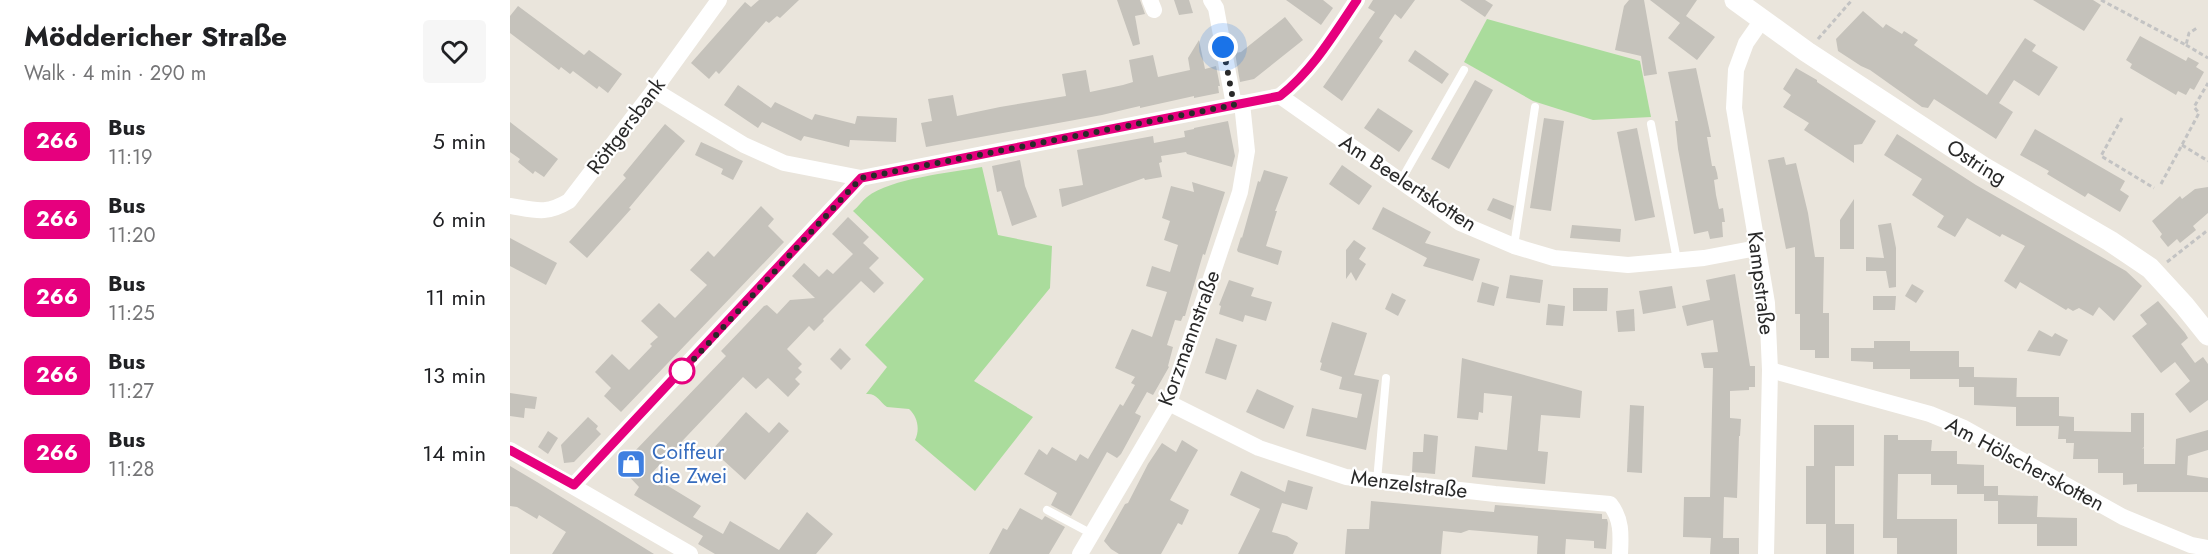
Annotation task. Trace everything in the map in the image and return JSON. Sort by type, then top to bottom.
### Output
[{"type":"street","name":"Röttgersbank","points":[[510,206],[545,212],[569,201],[719,0]]},
{"type":"street","name":"Korzmannstraße","points":[[1080,554],[1169,403],[1240,192],[1247,151],[1216,8],[1211,0]]},
{"type":"street","points":[[654,90],[744,146],[784,163],[861,178],[1280,96],[1296,84],[1316,61],[1357,0]]},
{"type":"street","name":"Ostring","points":[[1735,0],[1807,52],[1983,167],[2110,241],[2154,272],[2208,334]]},
{"type":"street","name":"Kampstraße","points":[[1762,20],[1746,43],[1736,70],[1734,108],[1767,303],[1770,370],[1766,554]]},
{"type":"street","name":"Am Beelertskotten","points":[[1280,96],[1461,224],[1514,246],[1554,258],[1628,265],[1704,258],[1757,248]]},
{"type":"street","points":[[574,485],[861,178]]},
{"type":"street","name":"Am Hölscherskotten","points":[[1770,370],[1930,414],[1964,429],[2123,517],[2191,545],[2208,548]]},
{"type":"street","name":"Menzelstraße","points":[[1169,403],[1259,448],[1346,477],[1610,504],[1618,513],[1620,554]]},
{"type":"street","points":[[510,450],[690,554]]},
{"type":"lane","points":[[1400,182],[1464,70]]},
{"type":"lane","points":[[1514,246],[1535,107]]},
{"type":"lane","points":[[1651,124],[1677,260]]},
{"type":"lane","points":[[1377,481],[1386,378]]},
{"type":"lane","points":[[1047,510],[1092,534]]},
{"type":"path","points":[[1807,52],[1852,0]]},
{"type":"path","points":[[2101,0],[2208,58]]},
{"type":"path","points":[[2186,45],[2189,33],[2197,28]]},
{"type":"path","points":[[2161,184],[2199,113],[2194,107],[2208,83]]},
{"type":"path","points":[[2122,118],[2101,156],[2154,188]]},
{"type":"path","points":[[2182,145],[2208,161]]},
{"type":"path","points":[[2154,272],[2208,230]]},
{"type":"green space","points":[[1487,19],[1640,61],[1651,117],[1593,120],[1533,101],[1464,62]]},
{"type":"green space","points":[[982,167],[998,235],[1052,246],[1050,288],[974,381],[1033,417],[975,491],[915,440],[917,424],[909,409],[887,407],[875,396],[866,394],[887,367],[865,345],[924,279],[853,211],[867,197],[891,185],[922,177]]},
{"type":"building","points":[[759,0],[799,0],[780,18],[777,16],[769,23],[766,21],[719,74],[716,71],[709,79],[691,63],[745,2],[751,7]]},
{"type":"building","points":[[1117,0],[1140,0],[1145,14],[1135,16],[1140,44],[1133,46]]},
{"type":"building","points":[[1174,0],[1189,0],[1193,13],[1179,15]]},
{"type":"building","points":[[1286,0],[1323,0],[1333,8],[1321,25]]},
{"type":"building","points":[[1373,0],[1415,0],[1401,19],[1395,14],[1379,38],[1383,41],[1342,101],[1323,87],[1375,12],[1368,8]]},
{"type":"building","points":[[1460,0],[1485,0],[1493,5],[1485,17]]},
{"type":"building","points":[[1629,0],[1644,0],[1657,74],[1644,76],[1641,56],[1615,50],[1624,6]]},
{"type":"building","points":[[1650,0],[1697,0],[1686,16],[1715,37],[1697,60],[1668,38],[1680,23]]},
{"type":"building","points":[[2033,0],[2093,0],[2101,5],[2084,31]]},
{"type":"building","points":[[518,6],[584,55],[589,50],[622,74],[608,93],[599,86],[597,89],[573,71],[570,74],[561,67],[559,70],[510,33],[510,16]]},
{"type":"building","points":[[1863,11],[1883,28],[1886,24],[1918,40],[1914,45],[1987,95],[2025,38],[2036,45],[2032,51],[2058,67],[2039,96],[2014,80],[1999,103],[2013,112],[1996,139],[1934,99],[1928,108],[1922,107],[1870,70],[1838,51],[1836,39]]},
{"type":"building","points":[[1285,17],[1303,40],[1254,79],[1240,82],[1235,53],[1241,52]]},
{"type":"building","points":[[2140,36],[2186,61],[2188,57],[2199,63],[2196,67],[2204,72],[2194,90],[2190,88],[2186,95],[2178,91],[2176,95],[2130,68],[2132,64],[2126,60]]},
{"type":"building","points":[[1199,40],[1205,69],[1216,66],[1219,93],[926,147],[921,123],[932,121],[928,99],[953,95],[957,116],[1066,96],[1062,74],[1086,70],[1090,92],[1123,85],[1133,82],[1129,60],[1153,55],[1158,77],[1190,70],[1188,58]]},
{"type":"building","points":[[1415,50],[1449,74],[1442,84],[1408,61]]},
{"type":"building","points":[[1696,68],[1711,137],[1707,137],[1712,166],[1715,166],[1718,179],[1714,180],[1716,195],[1719,209],[1723,208],[1725,222],[1722,222],[1723,237],[1710,239],[1708,231],[1694,234],[1678,149],[1675,121],[1678,121],[1668,72]]},
{"type":"building","points":[[1796,68],[1876,121],[1862,144],[1854,145],[1854,163],[1804,130],[1809,123],[1783,107],[1791,95],[1783,89]]},
{"type":"building","points":[[1475,80],[1493,90],[1449,169],[1431,159]]},
{"type":"building","points":[[738,85],[771,108],[775,102],[812,120],[815,114],[855,124],[857,116],[897,118],[896,142],[850,140],[849,147],[804,136],[801,141],[762,122],[758,128],[724,105]]},
{"type":"building","points":[[1378,108],[1413,131],[1399,152],[1364,128]]},
{"type":"building","points":[[1544,118],[1564,121],[1551,211],[1530,208]]},
{"type":"building","points":[[1228,121],[1235,156],[1232,167],[1186,152],[1161,156],[1162,162],[1159,163],[1162,177],[1145,180],[1144,178],[1062,207],[1059,189],[1083,185],[1077,150],[1153,136],[1154,143],[1185,137],[1184,131]]},
{"type":"building","points":[[510,122],[558,159],[544,177],[535,171],[533,174],[518,162],[520,159],[510,152]]},
{"type":"building","points":[[665,124],[685,141],[629,208],[631,209],[587,258],[569,242],[626,178],[623,175]]},
{"type":"building","points":[[1637,128],[1655,217],[1635,221],[1617,132]]},
{"type":"building","points":[[2035,129],[2125,181],[2120,190],[2129,196],[2120,212],[2088,193],[2085,197],[2047,174],[2049,171],[2020,155]]},
{"type":"building","points":[[1897,134],[1976,185],[2126,271],[2142,286],[2114,321],[2099,307],[2093,316],[2079,308],[2073,311],[2068,308],[2066,310],[2020,282],[2016,289],[2004,281],[2025,246],[2002,234],[2000,237],[1967,218],[1955,237],[1937,227],[1944,216],[1912,195],[1922,179],[1884,155]]},
{"type":"building","points":[[701,142],[743,161],[733,180],[721,174],[723,169],[695,155]]},
{"type":"building","points":[[1784,157],[1786,165],[1796,163],[1808,213],[1815,257],[1824,257],[1823,313],[1829,313],[1829,358],[1815,358],[1815,350],[1800,350],[1800,314],[1795,314],[1795,247],[1786,249],[1768,160]]},
{"type":"building","points":[[1020,160],[1025,186],[1037,217],[1012,226],[1001,191],[997,192],[992,166]]},
{"type":"building","points":[[1342,165],[1372,186],[1359,205],[1329,184]]},
{"type":"building","points":[[1264,170],[1288,177],[1275,211],[1277,211],[1266,246],[1282,251],[1278,265],[1237,250],[1258,181],[1260,182]]},
{"type":"building","points":[[1192,182],[1225,192],[1205,255],[1203,254],[1185,316],[1181,321],[1175,320],[1167,345],[1173,347],[1169,367],[1153,395],[1147,392],[1135,413],[1141,416],[1121,454],[1117,458],[1107,452],[1071,516],[1051,505],[1057,493],[1024,474],[1039,449],[1047,455],[1052,447],[1076,461],[1080,454],[1088,459],[1120,404],[1123,406],[1135,385],[1131,383],[1135,377],[1115,368],[1132,329],[1152,337],[1167,292],[1146,286],[1152,266],[1170,272],[1178,245],[1164,240],[1170,221],[1162,218],[1171,186],[1194,192]]},
{"type":"building","points":[[2208,187],[2208,213],[2193,226],[2196,230],[2180,243],[2177,239],[2168,247],[2152,221],[2180,196],[2182,199],[2195,189]]},
{"type":"building","points":[[1493,198],[1514,206],[1511,220],[1487,210]]},
{"type":"building","points":[[1854,199],[1854,249],[1840,249],[1840,220]]},
{"type":"building","points":[[761,206],[774,219],[768,226],[784,242],[621,412],[604,396],[611,388],[595,372],[612,354],[629,370],[658,337],[641,321],[659,303],[675,318],[707,285],[690,270],[708,251],[714,257]]},
{"type":"building","points":[[1383,207],[1431,232],[1425,243],[1480,259],[1473,281],[1423,266],[1427,258],[1372,229]]},
{"type":"building","points":[[848,217],[869,237],[863,243],[879,258],[869,268],[884,283],[874,293],[861,281],[814,331],[809,326],[787,349],[802,364],[798,368],[802,372],[795,379],[800,384],[788,397],[768,378],[756,389],[743,377],[650,475],[701,506],[693,517],[723,534],[730,521],[779,550],[807,512],[833,534],[816,554],[715,554],[698,544],[703,536],[634,495],[639,487],[621,468],[726,356],[721,351],[764,306],[767,305],[777,314],[790,300],[815,298],[792,276],[804,263],[819,277],[827,269],[833,274],[853,254],[832,234]]},
{"type":"building","points":[[1891,223],[1896,248],[1896,287],[1889,288],[1886,271],[1866,271],[1866,257],[1884,258],[1878,225]]},
{"type":"building","points":[[1572,225],[1621,229],[1620,242],[1570,238]]},
{"type":"building","points":[[510,238],[557,263],[546,285],[510,266]]},
{"type":"building","points":[[1354,240],[1366,248],[1359,259],[1366,264],[1356,281],[1351,272],[1346,279],[1346,250]]},
{"type":"building","points":[[1735,274],[1750,366],[1755,366],[1755,387],[1749,387],[1749,390],[1730,391],[1730,418],[1741,419],[1737,498],[1724,497],[1723,538],[1739,538],[1739,554],[1710,554],[1711,538],[1683,537],[1684,497],[1710,497],[1713,368],[1704,368],[1701,353],[1718,352],[1713,320],[1687,326],[1682,306],[1710,300],[1706,280]]},
{"type":"building","points":[[1510,275],[1543,280],[1540,303],[1506,298]]},
{"type":"building","points":[[1229,280],[1254,288],[1251,296],[1272,302],[1266,321],[1245,315],[1243,322],[1219,314],[1221,306],[1219,305]]},
{"type":"building","points":[[1482,282],[1499,287],[1494,306],[1477,302]]},
{"type":"building","points":[[1912,284],[1924,291],[1916,303],[1905,296]]},
{"type":"building","points":[[1672,286],[1676,308],[1643,314],[1639,291]]},
{"type":"building","points":[[1573,288],[1608,288],[1607,311],[1573,311]]},
{"type":"building","points":[[1392,293],[1406,300],[1398,316],[1385,309]]},
{"type":"building","points":[[1873,296],[1896,296],[1895,310],[1873,310]]},
{"type":"building","points":[[2158,301],[2188,338],[2181,344],[2195,363],[2203,357],[2208,364],[2208,400],[2190,413],[2175,394],[2190,381],[2175,362],[2161,373],[2132,336],[2147,324],[2140,315]]},
{"type":"building","points":[[1548,304],[1565,306],[1563,326],[1546,325]]},
{"type":"building","points":[[1634,309],[1635,331],[1618,332],[1616,311]]},
{"type":"building","points":[[1332,322],[1367,333],[1354,375],[1379,380],[1366,450],[1306,436],[1312,408],[1357,418],[1362,394],[1339,389],[1342,377],[1320,370],[1322,363],[1320,362]]},
{"type":"building","points":[[2039,330],[2052,337],[2055,333],[2068,340],[2060,356],[2027,351]]},
{"type":"building","points":[[1216,338],[1237,345],[1226,380],[1205,373]]},
{"type":"building","points":[[1874,341],[1910,341],[1910,351],[1959,351],[1959,367],[1974,367],[1974,387],[1959,387],[1959,379],[1910,379],[1910,369],[1873,369],[1873,362],[1851,361],[1851,348],[1874,348]]},
{"type":"building","points":[[840,348],[851,359],[841,370],[830,359]]},
{"type":"building","points":[[1462,358],[1582,391],[1580,418],[1541,415],[1538,451],[1548,452],[1545,484],[1472,477],[1475,446],[1507,450],[1512,396],[1484,393],[1483,413],[1479,412],[1478,420],[1457,418]]},
{"type":"building","points":[[1974,377],[2017,378],[2016,407],[1974,405]]},
{"type":"building","points":[[1257,389],[1294,406],[1284,429],[1246,412]]},
{"type":"building","points":[[510,393],[537,397],[535,409],[525,408],[524,418],[510,416]]},
{"type":"building","points":[[2016,397],[2059,397],[2059,416],[2074,417],[2074,431],[2131,432],[2131,413],[2144,413],[2144,447],[2142,449],[2144,448],[2144,464],[2175,464],[2176,439],[2208,430],[2208,450],[2188,456],[2187,475],[2208,478],[2208,492],[2137,492],[2137,484],[2123,485],[2123,473],[2098,473],[2098,459],[2073,459],[2074,443],[2066,443],[2066,439],[2058,439],[2059,426],[2016,426]]},
{"type":"building","points":[[1630,405],[1644,406],[1642,473],[1627,472]]},
{"type":"building","points":[[746,412],[769,433],[779,422],[789,431],[745,480],[712,450]]},
{"type":"building","points":[[588,417],[598,426],[596,429],[601,434],[574,462],[564,463],[561,445]]},
{"type":"building","points":[[1814,425],[1854,425],[1854,466],[1835,466],[1835,524],[1806,524],[1806,466],[1814,466]]},
{"type":"building","points":[[548,431],[558,438],[548,454],[538,447]]},
{"type":"building","points":[[1424,434],[1438,436],[1435,474],[1412,472],[1413,452],[1423,452]]},
{"type":"building","points":[[1884,435],[1898,435],[1898,440],[1932,440],[1931,451],[1957,451],[1957,464],[1984,465],[1984,494],[1957,494],[1957,485],[1931,485],[1931,474],[1898,474],[1897,519],[1957,519],[1957,554],[1897,554],[1897,538],[1883,538]]},
{"type":"building","points":[[1182,440],[1198,450],[1170,500],[1189,510],[1182,525],[1178,523],[1161,554],[1119,554],[1104,541],[1162,443],[1176,452]]},
{"type":"building","points":[[510,466],[654,554],[552,554],[566,532],[539,515],[537,519],[517,507],[510,506]]},
{"type":"building","points":[[1241,471],[1285,492],[1288,480],[1313,487],[1307,510],[1282,503],[1272,532],[1287,536],[1298,543],[1293,554],[1238,554],[1260,509],[1230,495]]},
{"type":"building","points":[[1984,486],[1998,486],[1998,495],[2038,496],[2037,517],[2077,518],[2077,546],[2037,546],[2037,524],[1998,524],[1998,501],[1984,501]]},
{"type":"building","points":[[1371,501],[1494,512],[1495,505],[1602,514],[1602,519],[1607,519],[1608,523],[1606,549],[1594,548],[1594,541],[1566,539],[1565,554],[1537,554],[1538,536],[1469,530],[1461,533],[1443,531],[1441,554],[1345,554],[1347,529],[1369,529]]},
{"type":"building","points":[[1020,508],[1042,520],[1045,516],[1065,527],[1049,554],[989,554],[1003,528],[1007,530]]},
{"type":"building","points":[[1826,524],[1854,524],[1854,554],[1826,554]]},
{"type":"bus line","name":"266","points":[[510,450],[574,485],[861,178],[1280,96],[1296,84],[1316,61],[1357,0]]},
{"type":"place","name":"Coiffeur die Zwei","points":[[631,464]]},
{"type":"route","points":[[682,371],[681,373],[861,178],[1234,105],[1223,47]]}]
